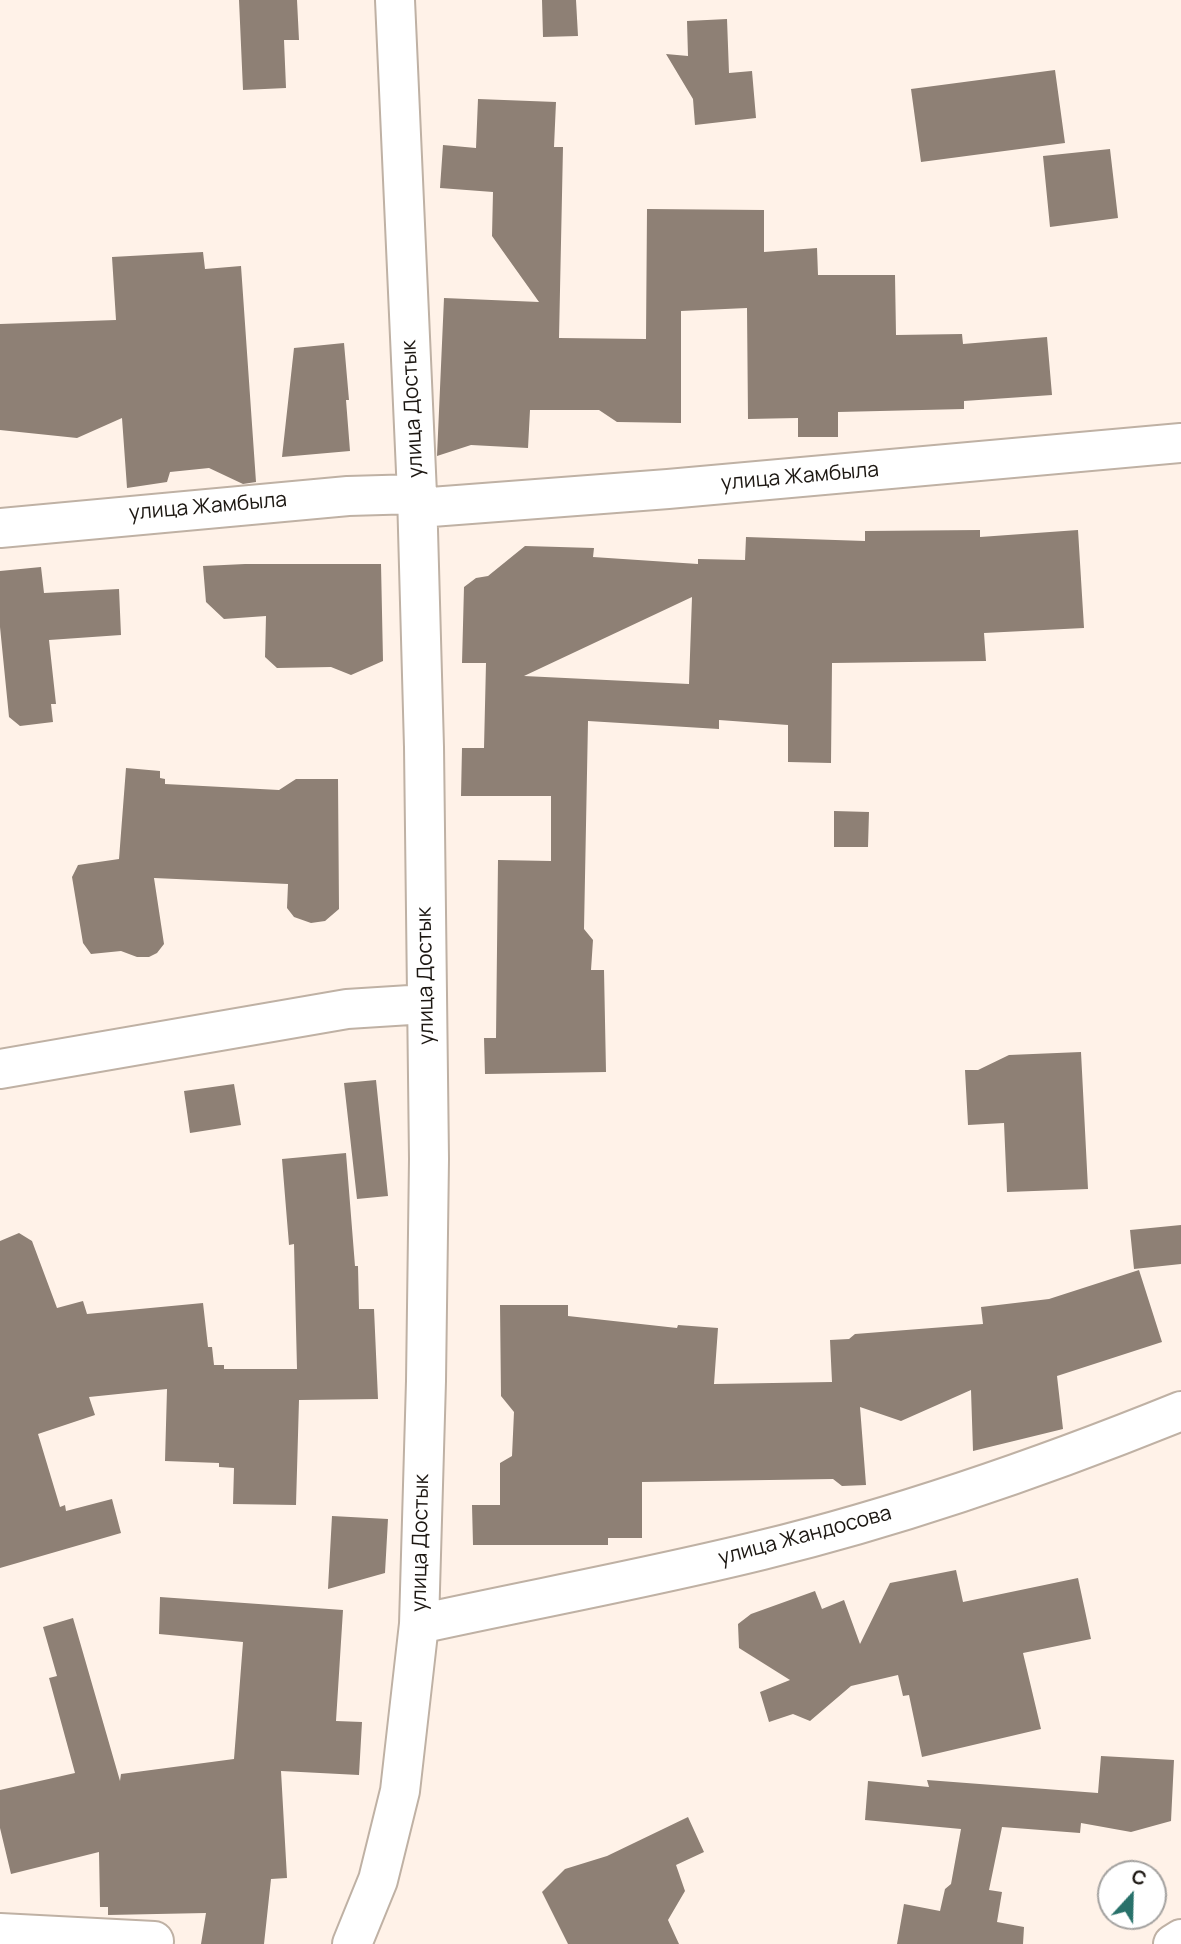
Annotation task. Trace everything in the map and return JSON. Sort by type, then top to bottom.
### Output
[{"type":"street","name":"улица Достык","points":[[352,1944],[378,1880],[400,1791],[419,1624],[429,1159],[418,501],[395,0]]},
{"type":"street","name":"улица Жамбыла","points":[[0,528],[321,498],[418,501],[1181,443]]},
{"type":"street","points":[[0,1069],[347,1009],[426,1004]]},
{"type":"street","name":"улица Жандосова","points":[[419,1624],[802,1539],[921,1506],[1079,1452],[1181,1411]]},
{"type":"street","points":[[0,1933],[154,1941]]},
{"type":"street","points":[[1173,1944],[1181,1939]]},
{"type":"building","points":[[239,0],[297,0],[299,40],[284,40],[286,88],[243,90]]},
{"type":"building","points":[[542,0],[576,0],[578,36],[543,37]]},
{"type":"building","points":[[727,19],[729,73],[752,71],[756,118],[695,125],[693,99],[666,54],[688,56],[687,21]]},
{"type":"building","points":[[1055,70],[1065,143],[921,162],[911,89]]},
{"type":"building","points":[[478,99],[556,102],[554,147],[563,147],[559,338],[646,339],[647,209],[764,210],[764,252],[817,248],[818,275],[895,275],[896,335],[962,334],[963,344],[1047,337],[1052,395],[964,401],[964,409],[838,412],[838,437],[798,437],[798,418],[748,419],[747,308],[681,311],[681,423],[617,422],[599,410],[530,410],[528,448],[471,445],[437,456],[444,298],[539,302],[492,236],[493,192],[440,188],[443,145],[476,148]]},
{"type":"building","points":[[1110,149],[1118,218],[1050,227],[1043,156]]},
{"type":"building","points":[[203,252],[205,269],[241,266],[256,482],[243,484],[209,468],[170,472],[167,482],[127,488],[122,418],[77,438],[0,430],[0,324],[116,320],[112,257]]},
{"type":"building","points":[[344,343],[350,451],[282,457],[294,348]]},
{"type":"building","points":[[980,530],[980,537],[1078,530],[1084,628],[984,633],[986,661],[832,663],[831,763],[788,762],[788,725],[719,720],[719,729],[588,721],[584,929],[593,940],[591,970],[604,970],[606,1072],[485,1074],[484,1038],[496,1038],[498,860],[551,861],[551,796],[461,796],[462,748],[484,748],[486,663],[462,663],[464,587],[476,578],[488,576],[525,546],[594,548],[593,557],[698,564],[698,559],[745,560],[746,537],[865,541],[865,531]],"holes":[[[692,597],[689,684],[524,676]]]},
{"type":"building","points":[[381,564],[383,661],[351,675],[331,667],[277,668],[265,657],[266,616],[224,619],[206,602],[203,566]]},
{"type":"building","points":[[41,567],[44,593],[119,589],[121,635],[49,640],[56,704],[51,704],[53,722],[20,726],[9,717],[0,627],[0,571]]},
{"type":"building","points":[[126,768],[160,771],[160,778],[165,779],[165,784],[279,790],[296,779],[338,779],[339,909],[325,921],[311,923],[294,917],[287,908],[288,884],[154,878],[164,944],[157,953],[149,957],[137,957],[121,951],[91,954],[83,943],[72,877],[78,865],[119,859]]},
{"type":"building","points":[[834,811],[869,812],[868,847],[834,847]]},
{"type":"building","points":[[1081,1052],[1088,1189],[1007,1192],[1004,1123],[968,1125],[965,1070],[978,1070],[1009,1055]]},
{"type":"building","points":[[376,1080],[388,1196],[357,1199],[344,1083]]},
{"type":"building","points":[[234,1084],[241,1125],[190,1133],[184,1091]]},
{"type":"building","points":[[346,1153],[355,1266],[358,1266],[359,1309],[374,1309],[378,1399],[299,1400],[296,1505],[233,1504],[234,1468],[219,1467],[219,1463],[165,1461],[167,1389],[89,1397],[95,1415],[38,1434],[60,1507],[65,1505],[66,1511],[112,1499],[121,1533],[0,1568],[0,1241],[19,1233],[32,1241],[57,1308],[83,1301],[87,1314],[203,1303],[208,1347],[212,1347],[214,1365],[224,1365],[224,1369],[297,1369],[294,1244],[289,1245],[282,1159]]},
{"type":"building","points":[[1181,1225],[1181,1264],[1134,1269],[1130,1230]]},
{"type":"building","points":[[1139,1270],[1162,1342],[1057,1376],[1063,1429],[973,1451],[971,1390],[901,1421],[860,1407],[866,1485],[842,1486],[833,1479],[642,1482],[642,1538],[608,1538],[608,1545],[473,1545],[472,1505],[500,1505],[500,1463],[512,1456],[514,1412],[501,1396],[500,1305],[568,1305],[568,1316],[677,1328],[678,1325],[718,1328],[714,1384],[832,1382],[830,1340],[849,1339],[855,1334],[983,1324],[981,1307],[1049,1299]]},
{"type":"building","points":[[332,1516],[388,1519],[385,1573],[328,1589]]},
{"type":"building","points":[[956,1570],[963,1602],[1078,1578],[1091,1639],[1023,1653],[1041,1729],[922,1757],[909,1695],[903,1696],[898,1675],[851,1686],[810,1721],[793,1714],[769,1722],[760,1692],[790,1680],[739,1648],[738,1624],[751,1614],[815,1591],[822,1609],[844,1600],[860,1644],[890,1583]]},
{"type":"building","points":[[160,1597],[343,1610],[336,1721],[362,1722],[359,1775],[281,1771],[287,1878],[271,1879],[264,1944],[201,1944],[206,1913],[108,1915],[108,1907],[100,1907],[99,1852],[11,1874],[0,1828],[0,1790],[75,1773],[49,1678],[57,1676],[43,1627],[73,1618],[120,1781],[121,1774],[234,1759],[243,1642],[159,1634]]},
{"type":"building","points":[[1101,1756],[1174,1760],[1171,1821],[1131,1832],[1081,1823],[1080,1833],[1002,1827],[989,1890],[1002,1892],[997,1922],[1024,1927],[1023,1944],[897,1944],[904,1904],[940,1911],[945,1889],[951,1884],[961,1829],[865,1820],[868,1781],[929,1787],[927,1780],[1098,1793]]},
{"type":"building","points":[[688,1817],[704,1852],[676,1865],[685,1891],[668,1920],[679,1944],[568,1944],[542,1892],[565,1869],[607,1856]]}]
